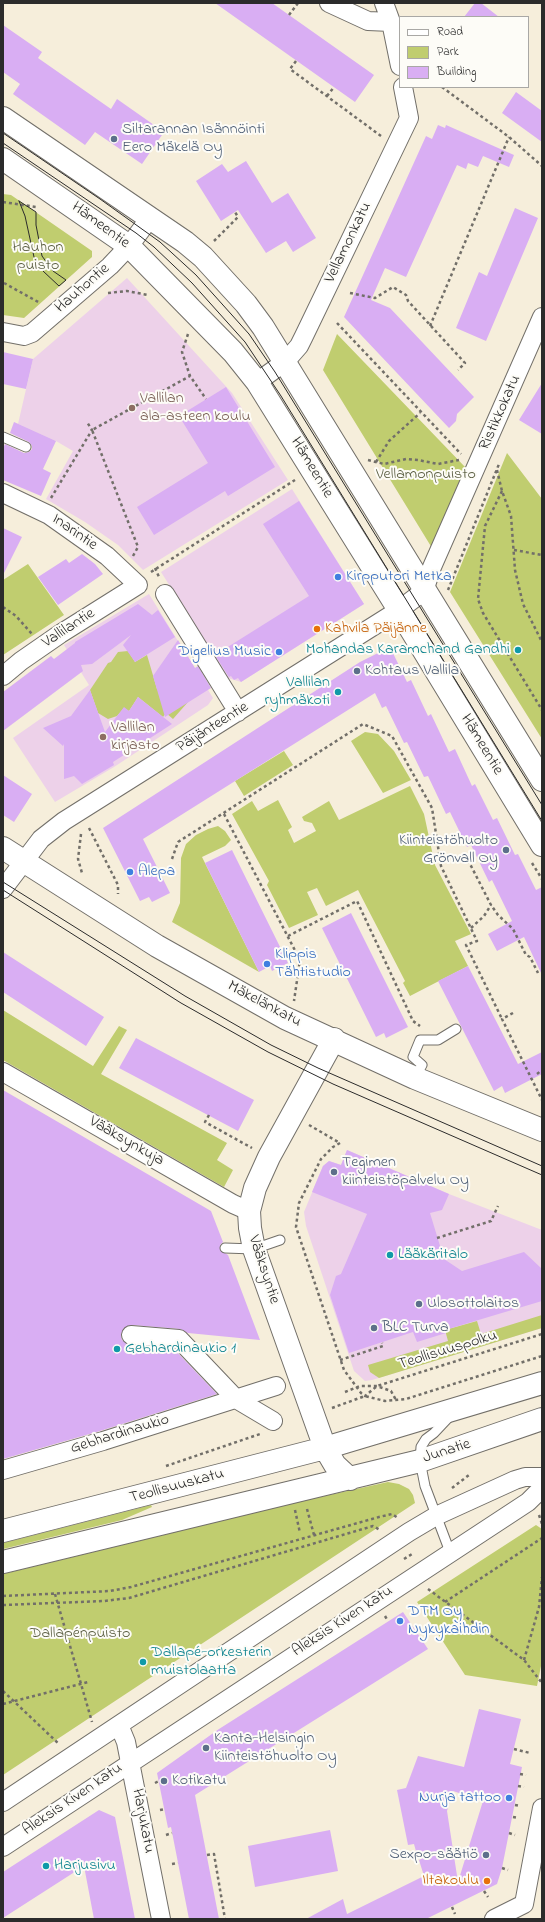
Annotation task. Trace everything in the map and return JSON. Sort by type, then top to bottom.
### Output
[{"type":"main road","name":"Hämeentie","points":[[3,118],[150,218],[203,257],[226,281],[263,327],[424,591],[542,780]]},
{"type":"main road","name":"Hämeentie","points":[[3,159],[129,246],[232,352],[257,382],[399,610],[536,852]]},
{"type":"main road","name":"Mäkelänkatu","points":[[3,848],[157,946],[285,1018],[334,1039],[416,1078],[542,1130]]},
{"type":"main road","name":"Vääksyntie","points":[[334,1039],[269,1157],[255,1188],[249,1211],[250,1228],[254,1249],[325,1448],[335,1465],[350,1479]]},
{"type":"main road","points":[[456,1409],[542,1383]]},
{"type":"main road","name":"Teollisuuskatu","points":[[3,1531],[325,1448],[456,1409]]},
{"type":"main road","name":"Junatie","points":[[350,1479],[420,1462],[542,1419]]},
{"type":"main road","name":"Teollisuuskatu","points":[[3,1562],[350,1479]]},
{"type":"street","points":[[384,3],[391,22],[399,61]]},
{"type":"street","points":[[337,7],[368,21],[391,22]]},
{"type":"street","name":"Vellamonkatu","points":[[257,382],[285,362],[299,346],[409,118],[404,88]]},
{"type":"street","name":"Hauhontie","points":[[3,332],[24,336],[32,333],[110,266],[129,246],[150,218]]},
{"type":"street","name":"Ristikkokatu","points":[[424,591],[432,567],[542,317]]},
{"type":"street","points":[[527,353],[542,340]]},
{"type":"street","name":"Inarintie","points":[[3,493],[49,515],[107,556],[138,585]]},
{"type":"street","name":"Vallilantie","points":[[3,676],[21,661],[60,634],[138,585]]},
{"type":"street","points":[[399,610],[424,591]]},
{"type":"street","points":[[164,594],[238,712]]},
{"type":"street","name":"Päijänteentie","points":[[3,889],[46,834],[64,820],[399,610]]},
{"type":"street","name":"Vääksynkuja","points":[[3,1072],[228,1202],[249,1211]]},
{"type":"street","points":[[132,1335],[179,1339],[236,1399],[272,1421]]},
{"type":"street","name":"Gebhardinaukio","points":[[3,1470],[276,1386]]},
{"type":"street","points":[[3,1802],[409,1532],[436,1516],[515,1480],[525,1477],[542,1477]]},
{"type":"street","name":"Aleksis Kiven katu","points":[[3,1847],[130,1762],[528,1502],[542,1488]]},
{"type":"street","name":"Harjukatu","points":[[119,1725],[126,1742],[161,1919]]},
{"type":"street","points":[[494,1919],[524,1904],[542,1808]]},
{"type":"lane","points":[[3,437],[26,447]]},
{"type":"lane","points":[[416,1078],[422,1065],[413,1057],[420,1040],[438,1040],[456,1029]]},
{"type":"lane","points":[[225,1248],[254,1249],[280,1240]]},
{"type":"lane","points":[[450,1552],[425,1486],[420,1462],[421,1447],[426,1439],[434,1433],[456,1409]]},
{"type":"path","points":[[289,15],[298,3]]},
{"type":"path","points":[[296,61],[290,69],[396,145]]},
{"type":"path","points":[[328,96],[334,87]]},
{"type":"path","points":[[443,88],[509,137],[542,166]]},
{"type":"path","points":[[430,326],[509,137]]},
{"type":"path","points":[[3,202],[41,208],[35,204]]},
{"type":"path","points":[[213,242],[238,217],[234,212]]},
{"type":"path","points":[[3,282],[43,305]]},
{"type":"path","points":[[350,293],[375,298],[393,286],[406,296],[408,301],[430,326],[465,363],[458,370]]},
{"type":"path","points":[[103,293],[127,291],[151,296],[146,291]]},
{"type":"path","points":[[336,323],[420,413],[466,459],[438,464],[412,460],[384,464],[366,460]]},
{"type":"path","points":[[183,328],[193,338]]},
{"type":"path","points":[[188,333],[182,352],[190,376],[206,399]]},
{"type":"path","points":[[56,491],[92,430],[190,376]]},
{"type":"path","points":[[376,462],[389,441],[420,413]]},
{"type":"path","points":[[87,422],[92,430],[138,547],[131,559]]},
{"type":"path","points":[[497,470],[502,492],[511,516],[516,570],[523,604],[542,642]]},
{"type":"path","points":[[138,585],[155,568],[295,479],[299,486]]},
{"type":"path","points":[[502,492],[485,526],[478,599],[484,613],[542,710]]},
{"type":"path","points":[[514,550],[542,555]]},
{"type":"path","points":[[3,607],[16,616],[35,638]]},
{"type":"path","points":[[172,858],[178,842],[363,724],[392,736],[432,808],[442,866],[477,941],[466,945],[542,1100]]},
{"type":"path","points":[[224,814],[300,960],[294,1001]]},
{"type":"path","points":[[89,828],[118,884],[118,894]]},
{"type":"path","points":[[81,834],[78,859],[82,873]]},
{"type":"path","points":[[536,852],[542,879]]},
{"type":"path","points":[[468,860],[491,905],[498,915],[513,929],[526,955],[530,957],[538,973]]},
{"type":"path","points":[[288,936],[357,901],[413,1020],[438,1040]]},
{"type":"path","points":[[471,928],[484,916],[491,905]]},
{"type":"path","points":[[502,1019],[513,1013]]},
{"type":"path","points":[[537,1074],[542,1070]]},
{"type":"path","points":[[209,1115],[205,1122],[269,1157]]},
{"type":"path","points":[[340,1143],[333,1147],[321,1159],[299,1204],[296,1227],[340,1360],[344,1370],[355,1387],[364,1396],[385,1401],[396,1401],[542,1356]]},
{"type":"path","points":[[437,1238],[491,1221],[498,1206]]},
{"type":"path","name":"Teollisuuspolku","points":[[353,1400],[364,1396],[377,1386],[542,1334]]},
{"type":"path","points":[[340,1360],[384,1346],[382,1343]]},
{"type":"path","points":[[345,1392],[355,1387],[377,1386],[390,1391],[396,1401]]},
{"type":"path","points":[[451,1494],[453,1487],[469,1475]]},
{"type":"path","points":[[294,1504],[300,1533]]},
{"type":"path","points":[[307,1507],[314,1535]]},
{"type":"path","points":[[3,1596],[110,1591],[131,1587],[392,1514],[398,1518],[409,1532]]},
{"type":"path","points":[[538,1514],[542,1524]]},
{"type":"path","points":[[3,1605],[104,1601],[129,1598],[303,1545],[373,1526],[381,1531]]},
{"type":"path","points":[[445,1602],[542,1538]]},
{"type":"path","points":[[524,1660],[539,1607],[542,1577]]},
{"type":"path","points":[[424,1586],[524,1660],[542,1683]]},
{"type":"path","points":[[55,1594],[92,1723]]},
{"type":"path","points":[[3,1704],[88,1682]]},
{"type":"path","points":[[3,1691],[59,1744]]},
{"type":"path","points":[[514,1749],[530,1753]]},
{"type":"path","points":[[520,1774],[526,1775]]},
{"type":"path","points":[[154,1783],[159,1781]]},
{"type":"path","points":[[518,1786],[524,1787]]},
{"type":"path","points":[[515,1805],[520,1806]]},
{"type":"path","points":[[160,1810],[165,1809]]},
{"type":"path","points":[[513,1817],[518,1818]]},
{"type":"path","points":[[166,1835],[172,1833]]},
{"type":"path","points":[[509,1833],[514,1835]]},
{"type":"path","points":[[207,1855],[214,1854],[225,1919]]},
{"type":"path","points":[[172,1864],[178,1863]]},
{"type":"path","points":[[502,1868],[508,1870]]},
{"type":"path","points":[[484,1891],[488,1897]]},
{"type":"path","points":[[452,1906],[455,1914]]},
{"type":"shaded area","name":"Vallilan ala-asteen koulu","points":[[127,278],[232,393],[288,480],[143,570],[118,545],[85,522],[46,499],[73,451],[56,441],[18,424],[33,359]]},
{"type":"shaded area","points":[[292,489],[364,604],[241,682],[228,678],[161,572]]},
{"type":"shaded area","points":[[149,594],[213,698],[208,705],[114,767],[55,802],[13,738],[89,685],[64,645]]},
{"type":"shaded area","points":[[347,1150],[449,1194],[542,1230],[542,1328],[372,1380],[365,1381],[354,1371],[306,1226],[304,1212],[323,1166],[329,1161],[341,1165]]},
{"type":"green space","name":"Hauhon puisto","points":[[3,194],[11,195],[92,251],[92,257],[24,318],[3,315]]},
{"type":"green space","name":"Vellamonpuisto","points":[[337,334],[466,468],[432,548],[323,370]]},
{"type":"green space","points":[[507,453],[542,499],[542,739],[450,592]]},
{"type":"green space","points":[[28,564],[64,615],[3,655],[3,580]]},
{"type":"green space","points":[[128,651],[135,662],[147,655],[157,689],[188,702],[173,719],[166,713],[163,717],[138,697],[129,711],[124,708],[117,716],[108,719],[98,713],[90,690],[108,663],[111,662],[118,652]]},
{"type":"green space","points":[[365,732],[378,734],[394,751],[411,780],[383,793],[351,741]]},
{"type":"green space","points":[[284,751],[293,765],[244,796],[235,781]]},
{"type":"green space","points":[[410,786],[424,814],[435,865],[471,934],[455,941],[468,966],[410,996],[403,983],[405,981],[358,890],[326,906],[317,888],[307,892],[318,915],[289,928],[267,885],[269,881],[232,814],[252,801],[258,811],[278,800],[292,827],[288,830],[294,843],[316,831],[312,823],[304,821],[302,817],[329,801],[339,820]]},
{"type":"green space","points":[[218,826],[225,831],[231,840],[225,846],[202,857],[259,972],[172,922],[180,903],[181,858],[186,844],[196,835]]},
{"type":"green space","points":[[3,1010],[93,1066],[119,1026],[127,1030],[101,1074],[227,1143],[217,1160],[233,1170],[224,1187],[3,1060]]},
{"type":"green space","points":[[542,1315],[542,1328],[379,1378],[370,1372],[368,1365],[448,1341],[445,1330],[477,1321],[481,1334]]},
{"type":"green space","name":"Dallapénpuisto","points":[[388,1482],[399,1484],[409,1489],[413,1495],[415,1503],[3,1775],[3,1574],[311,1499]]},
{"type":"green space","points":[[151,1505],[152,1507],[122,1520],[3,1549],[3,1543]]},
{"type":"green space","points":[[536,1525],[542,1529],[542,1661],[537,1686],[465,1675],[417,1602]]},
{"type":"building","points":[[215,3],[272,3],[374,75],[355,102]]},
{"type":"building","points":[[475,3],[481,3],[498,16],[465,16]]},
{"type":"building","points":[[3,25],[42,52],[38,58],[111,109],[117,99],[164,132],[142,164],[95,132],[85,145],[13,94],[20,84],[3,72]]},
{"type":"building","points":[[516,92],[542,111],[542,142],[502,113]]},
{"type":"building","points":[[438,125],[445,128],[446,125],[514,155],[509,167],[483,156],[478,167],[468,163],[466,169],[457,165],[406,277],[385,268],[371,300],[390,308],[474,397],[457,414],[456,421],[449,428],[344,317],[426,136],[432,139]]},
{"type":"building","points":[[246,161],[272,203],[288,193],[316,238],[293,252],[286,241],[266,253],[238,210],[221,221],[196,181],[222,164],[228,172]]},
{"type":"building","points":[[515,208],[538,218],[486,341],[456,328],[479,272],[487,276]]},
{"type":"building","points":[[3,352],[33,359],[26,389],[3,384]]},
{"type":"building","points":[[542,383],[542,434],[519,420]]},
{"type":"building","points":[[226,387],[275,467],[228,496],[225,491],[154,535],[137,507],[208,463],[179,416]]},
{"type":"building","points":[[14,422],[56,441],[43,469],[51,473],[41,496],[3,480],[3,449],[5,444],[24,453],[29,452],[32,449],[29,442],[10,433]]},
{"type":"building","points":[[299,501],[364,604],[241,682],[238,678],[234,680],[231,676],[229,677],[215,655],[309,596],[263,524]]},
{"type":"building","points":[[3,528],[22,537],[3,575]]},
{"type":"building","points":[[82,554],[95,564],[103,574],[58,605],[38,577],[66,559],[69,563]]},
{"type":"building","points":[[138,604],[152,615],[158,610],[175,637],[135,662],[123,645],[131,635],[92,664],[81,665],[83,671],[3,731],[3,692],[51,656],[54,659],[75,642]]},
{"type":"building","points":[[178,640],[195,668],[198,666],[211,688],[165,717],[153,676]]},
{"type":"building","points":[[390,647],[407,682],[411,680],[428,716],[431,714],[449,752],[455,749],[472,786],[475,784],[493,820],[497,818],[515,855],[518,854],[536,890],[542,887],[542,975],[524,937],[497,951],[488,934],[512,921],[492,880],[489,882],[471,845],[467,847],[450,812],[446,814],[428,776],[424,777],[407,742],[404,743],[386,706],[382,708],[375,693],[143,839],[170,893],[152,902],[149,897],[140,901],[103,828],[360,662]]},
{"type":"building","name":"Vallilan kirjasto","points":[[90,690],[105,732],[124,707],[129,711],[138,697],[172,724],[113,762],[114,765],[82,784],[74,776],[64,779],[64,744],[63,746],[43,728],[71,716]]},
{"type":"building","points":[[3,775],[32,794],[14,822],[3,815]]},
{"type":"building","points":[[232,850],[288,963],[272,971],[270,966],[259,972],[205,863]]},
{"type":"building","points":[[351,913],[408,1027],[386,1038],[384,1033],[376,1037],[322,928]]},
{"type":"building","points":[[3,952],[104,1017],[86,1046],[3,992]]},
{"type":"building","points":[[468,966],[518,1064],[542,1052],[542,1074],[505,1093],[502,1086],[494,1091],[438,981]]},
{"type":"building","points":[[136,1038],[254,1100],[238,1131],[119,1068]]},
{"type":"building","points":[[3,1090],[211,1211],[223,1242],[220,1245],[220,1250],[228,1255],[260,1340],[188,1333],[180,1329],[132,1325],[123,1329],[121,1335],[122,1340],[130,1345],[174,1349],[217,1394],[100,1431],[3,1459]]},
{"type":"building","name":"Lääkäritalo","points":[[347,1150],[449,1194],[442,1210],[430,1213],[444,1259],[462,1271],[524,1252],[542,1269],[542,1301],[445,1330],[446,1333],[417,1342],[413,1332],[349,1353],[330,1295],[336,1276],[341,1274],[367,1214],[312,1192],[323,1166],[329,1161],[341,1165]]},
{"type":"building","points":[[403,1612],[428,1649],[195,1795],[219,1919],[189,1919],[171,1827],[168,1828],[157,1773],[219,1729]]},
{"type":"building","points":[[479,1709],[521,1719],[510,1764],[522,1767],[502,1868],[497,1884],[426,1919],[306,1919],[343,1899],[347,1914],[424,1876],[419,1860],[435,1852],[417,1855],[414,1844],[408,1845],[397,1790],[406,1788],[418,1756],[464,1767]],"holes":[[[453,1791],[483,1801],[458,1882],[447,1811]]]},
{"type":"building","name":"Harjusivu","points":[[99,1810],[115,1817],[135,1919],[94,1919],[84,1866],[3,1918],[3,1872]]},
{"type":"building","points":[[330,1830],[338,1871],[255,1887],[248,1846]]},
{"type":"tram line","points":[[3,133],[160,242],[196,275],[249,334],[275,372],[542,805]]},
{"type":"tram line","points":[[3,143],[136,233],[154,247],[192,283],[245,342],[281,396],[542,821]]},
{"type":"tram line","points":[[19,201],[36,212],[36,225],[42,256],[53,271],[66,280],[59,286],[43,271],[34,257],[25,216],[19,201]]},
{"type":"tram line","points":[[3,882],[185,996],[271,1045],[318,1068],[542,1166]]},
{"type":"tram line","points":[[3,890],[181,1003],[268,1052],[333,1084],[542,1175]]},
{"type":"place","name":"Siltarannan Isännöinti Eero Mäkelä Oy","points":[[114,139]]},
{"type":"place","name":"Vallilan ala-asteen koulu","points":[[132,408]]},
{"type":"place","name":"Kirpputori Metka","points":[[338,577]]},
{"type":"place","name":"Kahvila Päijänne","points":[[317,629]]},
{"type":"place","name":"Mohandas Karamchand Gandhi","points":[[518,650]]},
{"type":"place","name":"Digelius Music","points":[[279,652]]},
{"type":"place","name":"Kohtaus Vallila","points":[[357,671]]},
{"type":"place","name":"Vallilan ryhmäkoti","points":[[338,692]]},
{"type":"place","name":"Vallilan kirjasto","points":[[103,737]]},
{"type":"place","name":"Kiinteistöhuolto Grönvall Oy","points":[[506,850]]},
{"type":"place","name":"Alepa","points":[[130,872]]},
{"type":"place","name":"Klippis Tähtistudio","points":[[267,964]]},
{"type":"place","name":"Tegimen kiinteistöpalvelu Oy","points":[[334,1172]]},
{"type":"place","name":"Lääkäritalo","points":[[390,1255]]},
{"type":"place","name":"Ulosottolaitos","points":[[419,1304]]},
{"type":"place","name":"BLC Turva","points":[[374,1328]]},
{"type":"place","name":"Gebhardinaukio 1","points":[[117,1349]]},
{"type":"place","name":"DTM Oy Nykykaihdin","points":[[400,1621]]},
{"type":"place","name":"Dallapé-orkesterin muistolaatta","points":[[143,1662]]},
{"type":"place","name":"Kanta-Helsingin Kiinteistöhuolto Oy","points":[[206,1748]]},
{"type":"place","name":"Kotikatu","points":[[164,1781]]},
{"type":"place","name":"Nurja tattoo","points":[[509,1798]]},
{"type":"place","name":"Sexpo-säätiö","points":[[486,1855]]},
{"type":"place","name":"Harjusivu","points":[[46,1866]]},
{"type":"place","name":"Iltakoulu","points":[[487,1881]]}]
